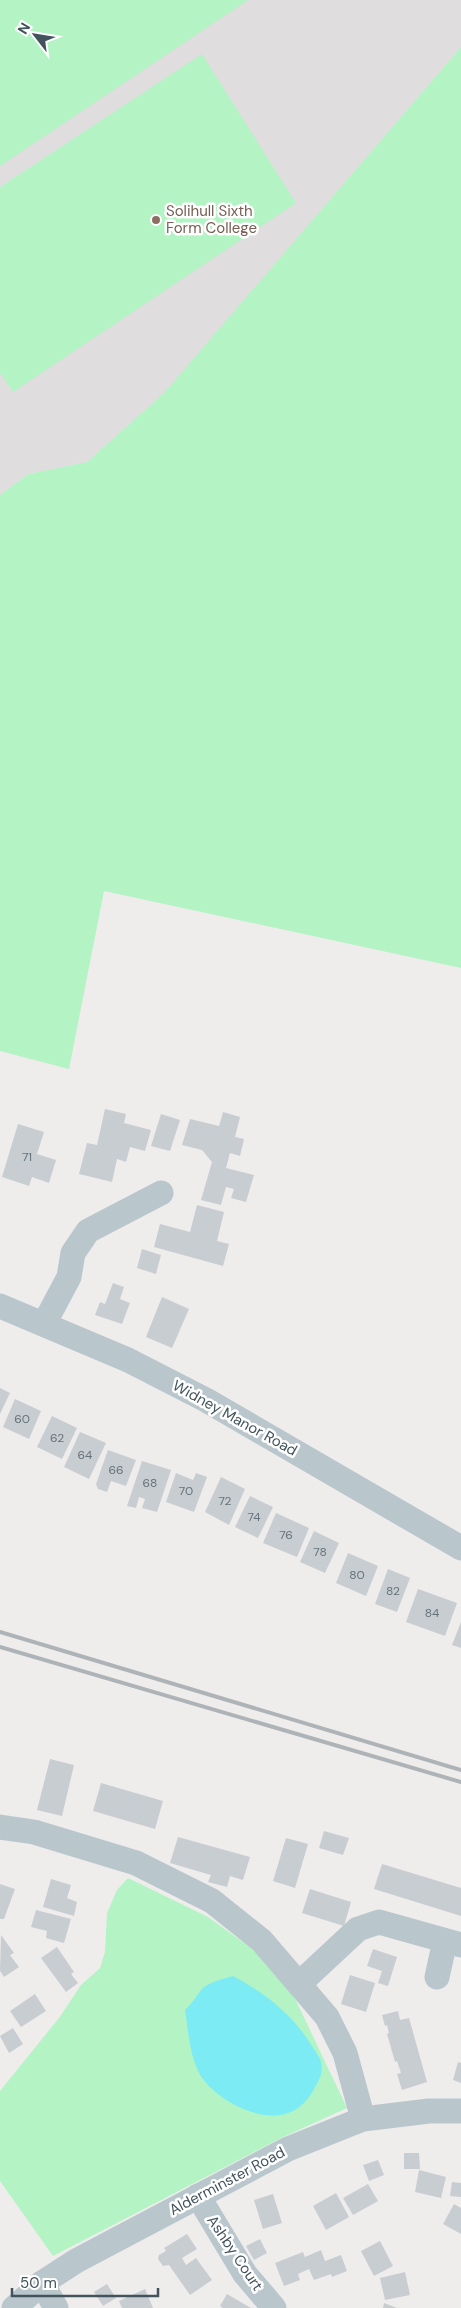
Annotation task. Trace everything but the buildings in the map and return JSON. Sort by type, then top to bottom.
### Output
[{"type":"street","points":[[44,1324],[69,1277],[73,1253],[88,1231],[161,1193]]},
{"type":"street","name":"Widney Manor Road","points":[[0,1306],[128,1360],[206,1400],[461,1548]]},
{"type":"street","points":[[0,1827],[34,1832],[136,1863],[212,1901],[262,1942],[327,2017],[345,2052],[363,2119]]},
{"type":"street","points":[[299,1984],[358,1929],[379,1922],[453,1943],[437,1977]]},
{"type":"street","name":"Alderminster Road","points":[[14,2308],[42,2283],[76,2261],[288,2149],[363,2119],[429,2111],[461,2111]]},
{"type":"street","name":"Ashby Court","points":[[198,2196],[245,2274],[274,2308]]},
{"type":"street","points":[[42,2283],[56,2308]]},
{"type":"shaded area","name":"Solihull Sixth Form College","points":[[0,0],[461,0],[461,47],[165,393],[87,462],[28,474],[0,495]]},
{"type":"green space","points":[[0,0],[248,0],[0,166]]},
{"type":"green space","points":[[461,47],[461,968],[104,891],[69,1069],[0,1051],[0,495],[28,474],[87,462],[164,393]]},
{"type":"green space","points":[[202,54],[296,203],[13,392],[0,373],[0,187]]},
{"type":"green space","points":[[128,1878],[208,1917],[254,1950],[291,1990],[347,2108],[281,2138],[53,2256],[0,2181],[0,2091],[59,2018],[81,1985],[100,1968],[105,1952],[107,1913],[117,1890]]},
{"type":"water","points":[[233,1976],[267,1997],[287,2015],[296,2024],[320,2060],[322,2066],[320,2078],[315,2087],[298,2108],[288,2113],[264,2115],[240,2107],[213,2090],[198,2071],[190,2046],[185,2010],[203,1988]]},
{"type":"railway","points":[[0,1632],[461,1770]]},
{"type":"railway","points":[[0,1647],[461,1782]]},
{"type":"place","name":"Solihull Sixth Form College","points":[[156,220]]}]
